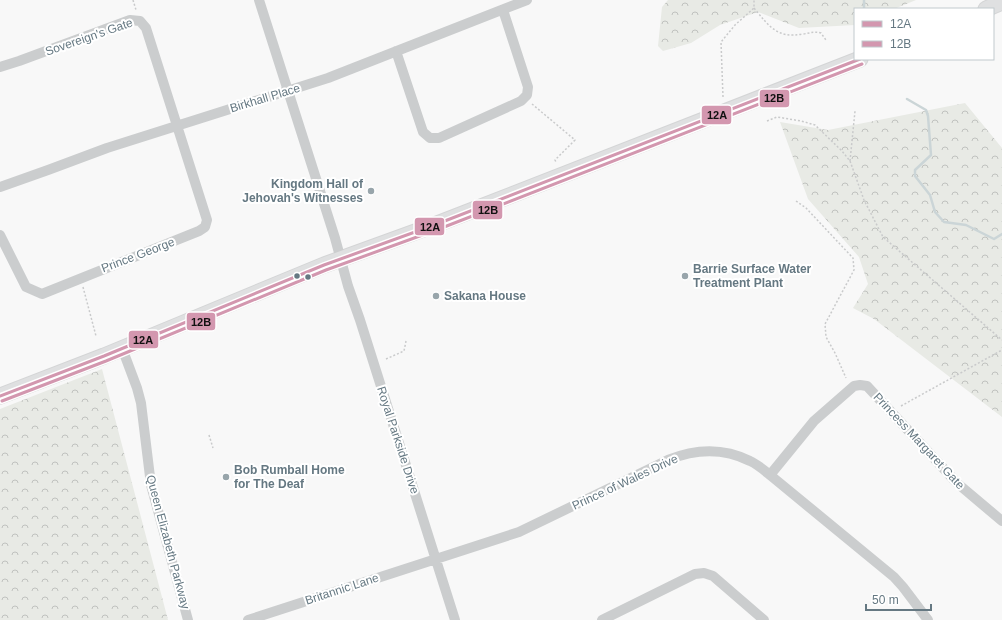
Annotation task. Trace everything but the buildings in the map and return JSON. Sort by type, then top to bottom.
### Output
[{"type":"main road","points":[[988,8],[1002,2]]},
{"type":"main road","points":[[0,396],[341,259],[438,224],[857,60]]},
{"type":"street","name":"Royal Parkside Drive","points":[[259,0],[287,91],[324,202],[348,286],[455,620]]},
{"type":"street","name":"Birkhall Place","points":[[0,187],[94,152],[328,78],[527,0]]},
{"type":"street","points":[[396,51],[422,132],[430,138],[439,138],[521,101],[527,95],[528,86],[503,10]]},
{"type":"street","name":"Sovereign's Gate","points":[[0,67],[131,20],[140,21],[146,28],[177,125]]},
{"type":"street","name":"Prince George","points":[[0,235],[26,287],[42,294],[201,231],[205,226],[206,219],[177,125]]},
{"type":"street","name":"Queen Elizabeth Parkway","points":[[122,348],[141,403],[150,476],[188,620]]},
{"type":"street","name":"Princess Margaret Gate","points":[[770,475],[814,421],[854,386],[868,386],[957,483],[1002,521]]},
{"type":"street","name":"Prince of Wales Drive","points":[[436,558],[519,532],[668,460],[688,453],[708,450],[736,455],[751,461],[770,475],[894,577],[928,620]]},
{"type":"street","name":"Britannic Lane","points":[[248,620],[436,558]]},
{"type":"street","points":[[602,620],[695,574],[704,573],[713,576],[764,620]]},
{"type":"path","points":[[131,20],[136,10],[133,0]]},
{"type":"path","points":[[754,0],[754,8],[769,27],[781,34],[802,34],[814,31],[821,33],[826,40]]},
{"type":"path","points":[[723,97],[721,42],[735,25],[754,8]]},
{"type":"path","points":[[532,104],[575,140],[555,160],[556,162]]},
{"type":"path","points":[[850,161],[855,111]]},
{"type":"path","points":[[767,121],[777,117],[815,125],[842,151],[850,161],[864,200],[883,237],[1002,340]]},
{"type":"path","points":[[796,201],[806,208],[853,258],[854,270],[825,324],[826,336],[846,378]]},
{"type":"path","points":[[82,284],[96,336]]},
{"type":"path","points":[[386,358],[404,352],[406,341]]},
{"type":"path","points":[[902,406],[1002,350]]},
{"type":"path","points":[[209,435],[213,448]]},
{"type":"green space","points":[[668,0],[916,0],[896,8],[854,8],[854,25],[799,28],[758,12],[720,25],[691,43],[663,51],[658,46],[662,7]]},
{"type":"green space","points":[[965,103],[1002,148],[1002,417],[874,319],[853,308],[868,284],[859,257],[808,199],[780,122],[828,130]]},
{"type":"green space","points":[[102,369],[168,620],[0,620],[0,409]]},
{"type":"waterway","points":[[864,0],[864,8]]},
{"type":"waterway","points":[[907,99],[926,110],[928,116],[931,155],[915,170],[915,176],[930,195],[935,212],[944,222],[966,225],[994,239],[1002,234]]},
{"type":"transit line","name":"12A","points":[[0,396],[104,356],[324,265],[437,224],[857,60]]},
{"type":"transit line","name":"12B","points":[[2,401],[106,361],[326,270],[439,229],[862,64]]},
{"type":"place","name":"Kingdom Hall of Jehovah's Witnesses","points":[[371,191]]},
{"type":"place","name":"Barrie Surface Water Treatment Plant","points":[[685,276]]},
{"type":"place","name":"Sakana House","points":[[436,296]]},
{"type":"place","name":"Bob Rumball Home for The Deaf","points":[[226,477]]}]
